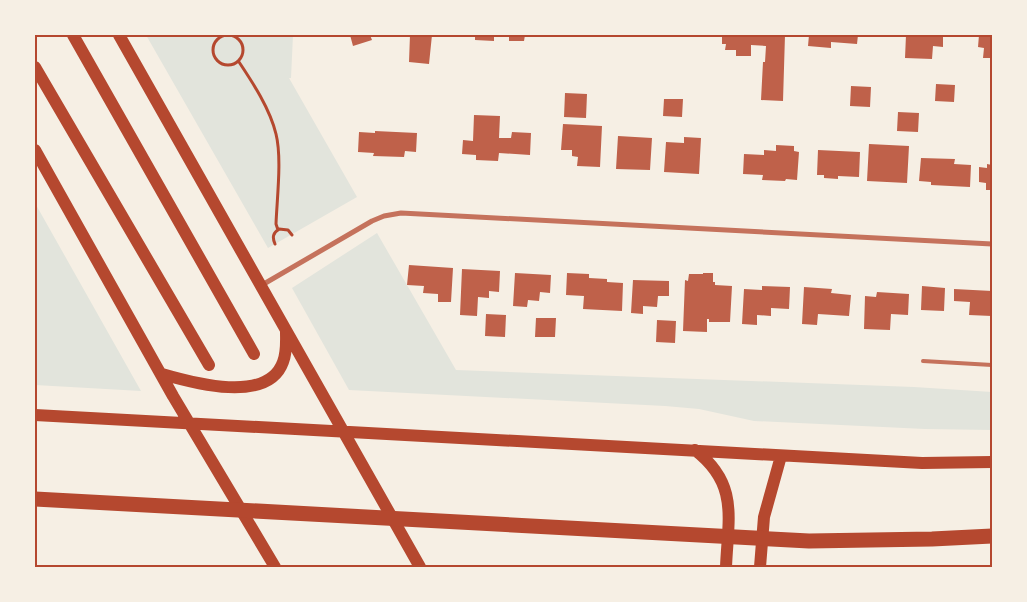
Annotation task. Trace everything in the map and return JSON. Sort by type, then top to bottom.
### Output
[{"type":"highway","points":[[35,499],[809,541],[992,536]]},
{"type":"main road","points":[[73,35],[254,354]]},
{"type":"main road","points":[[119,35],[420,567]]},
{"type":"main road","points":[[35,67],[209,365]]},
{"type":"main road","points":[[35,150],[162,374],[275,567]]},
{"type":"main road","points":[[162,374],[206,384],[234,387],[256,386],[270,378],[281,368],[285,355],[286,329]]},
{"type":"main road","points":[[35,415],[922,463],[992,462]]},
{"type":"main road","points":[[695,450],[713,466],[725,489],[729,503],[726,567]]},
{"type":"main road","points":[[760,567],[764,517],[781,456]]},
{"type":"street","points":[[262,285],[372,221],[384,216],[401,213],[992,244]]},
{"type":"lane","points":[[923,361],[992,365]]},
{"type":"path","points":[[225,35],[235,37],[242,43],[244,53],[238,62],[228,66],[215,57],[213,52],[216,42],[225,35]]},
{"type":"path","points":[[238,62],[253,84],[268,113],[276,134],[278,150],[276,224],[278,230]]},
{"type":"path","points":[[275,244],[273,234],[278,230],[284,228],[292,235]]},
{"type":"shaded area","points":[[146,35],[293,35],[291,78],[289,78],[357,197],[268,248]]},
{"type":"shaded area","points":[[35,203],[141,391],[35,385]]},
{"type":"shaded area","points":[[377,233],[456,370],[914,387],[992,392],[992,430],[925,429],[754,421],[699,409],[665,406],[349,390],[292,288]]},
{"type":"building","points":[[350,35],[370,35],[372,40],[353,46]]},
{"type":"building","points":[[410,35],[432,35],[429,64],[409,62]]},
{"type":"building","points":[[475,35],[494,35],[494,41],[475,40]]},
{"type":"building","points":[[509,35],[525,35],[524,41],[509,41]]},
{"type":"building","points":[[722,35],[785,35],[783,101],[761,100],[763,62],[765,62],[766,46],[751,45],[751,56],[736,56],[736,50],[725,50],[726,44],[722,44]]},
{"type":"building","points":[[809,35],[858,35],[857,44],[831,42],[831,48],[808,46]]},
{"type":"building","points":[[906,35],[943,35],[943,47],[933,46],[932,59],[905,58]]},
{"type":"building","points":[[979,35],[992,35],[992,58],[983,58],[984,48],[978,47]]},
{"type":"building","points":[[936,84],[955,85],[954,102],[935,101]]},
{"type":"building","points":[[851,86],[871,87],[870,107],[850,106]]},
{"type":"building","points":[[565,93],[587,94],[586,118],[564,117]]},
{"type":"building","points":[[664,99],[683,99],[682,117],[663,116]]},
{"type":"building","points":[[898,112],[919,113],[918,132],[897,131]]},
{"type":"building","points":[[474,115],[500,116],[499,138],[511,138],[512,132],[531,133],[530,155],[499,153],[498,161],[476,160],[476,155],[462,154],[463,140],[473,141]]},
{"type":"building","points":[[563,124],[602,126],[600,167],[577,166],[578,157],[572,156],[572,150],[561,150]]},
{"type":"building","points":[[375,131],[417,133],[416,152],[405,151],[404,157],[373,156],[374,153],[358,152],[359,132],[375,133]]},
{"type":"building","points":[[618,136],[652,138],[650,170],[616,169]]},
{"type":"building","points":[[684,137],[701,138],[699,174],[664,172],[666,142],[684,143]]},
{"type":"building","points":[[869,144],[909,146],[907,183],[867,181]]},
{"type":"building","points":[[776,145],[794,146],[794,151],[799,152],[797,180],[762,180],[763,175],[743,174],[744,154],[764,155],[764,150],[776,151]]},
{"type":"building","points":[[818,150],[860,152],[859,177],[838,176],[838,179],[824,178],[824,175],[817,175]]},
{"type":"building","points":[[921,158],[955,159],[954,164],[971,165],[970,187],[931,185],[931,182],[919,181]]},
{"type":"building","points":[[987,164],[992,165],[992,190],[986,190],[986,183],[979,182],[979,167],[987,168]]},
{"type":"building","points":[[409,265],[453,268],[451,302],[438,302],[438,294],[423,293],[424,286],[407,285]]},
{"type":"building","points":[[462,269],[500,271],[499,292],[489,291],[489,298],[478,297],[477,316],[460,315]]},
{"type":"building","points":[[515,273],[551,275],[550,293],[540,292],[539,301],[528,300],[527,307],[513,306]]},
{"type":"building","points":[[567,273],[589,274],[589,278],[607,279],[607,282],[623,283],[622,311],[583,309],[584,296],[566,295]]},
{"type":"building","points":[[713,273],[715,285],[732,286],[730,322],[709,322],[709,319],[707,319],[707,332],[683,331],[685,280],[688,281],[689,274]]},
{"type":"building","points":[[633,280],[669,281],[669,296],[658,296],[657,307],[643,306],[643,314],[631,313]]},
{"type":"building","points":[[762,286],[790,287],[789,309],[771,308],[771,316],[757,315],[757,325],[742,324],[744,289],[762,290]]},
{"type":"building","points":[[922,286],[945,288],[944,311],[921,310]]},
{"type":"building","points":[[804,287],[832,289],[831,293],[851,295],[849,316],[818,314],[817,325],[802,324]]},
{"type":"building","points":[[954,289],[992,291],[992,316],[969,315],[970,302],[954,301]]},
{"type":"building","points":[[877,292],[909,294],[908,315],[891,314],[890,330],[864,329],[865,296],[876,297]]},
{"type":"building","points":[[486,314],[506,315],[505,337],[485,336]]},
{"type":"building","points":[[536,318],[556,318],[555,337],[535,337]]},
{"type":"building","points":[[657,320],[676,321],[675,343],[656,342]]}]
